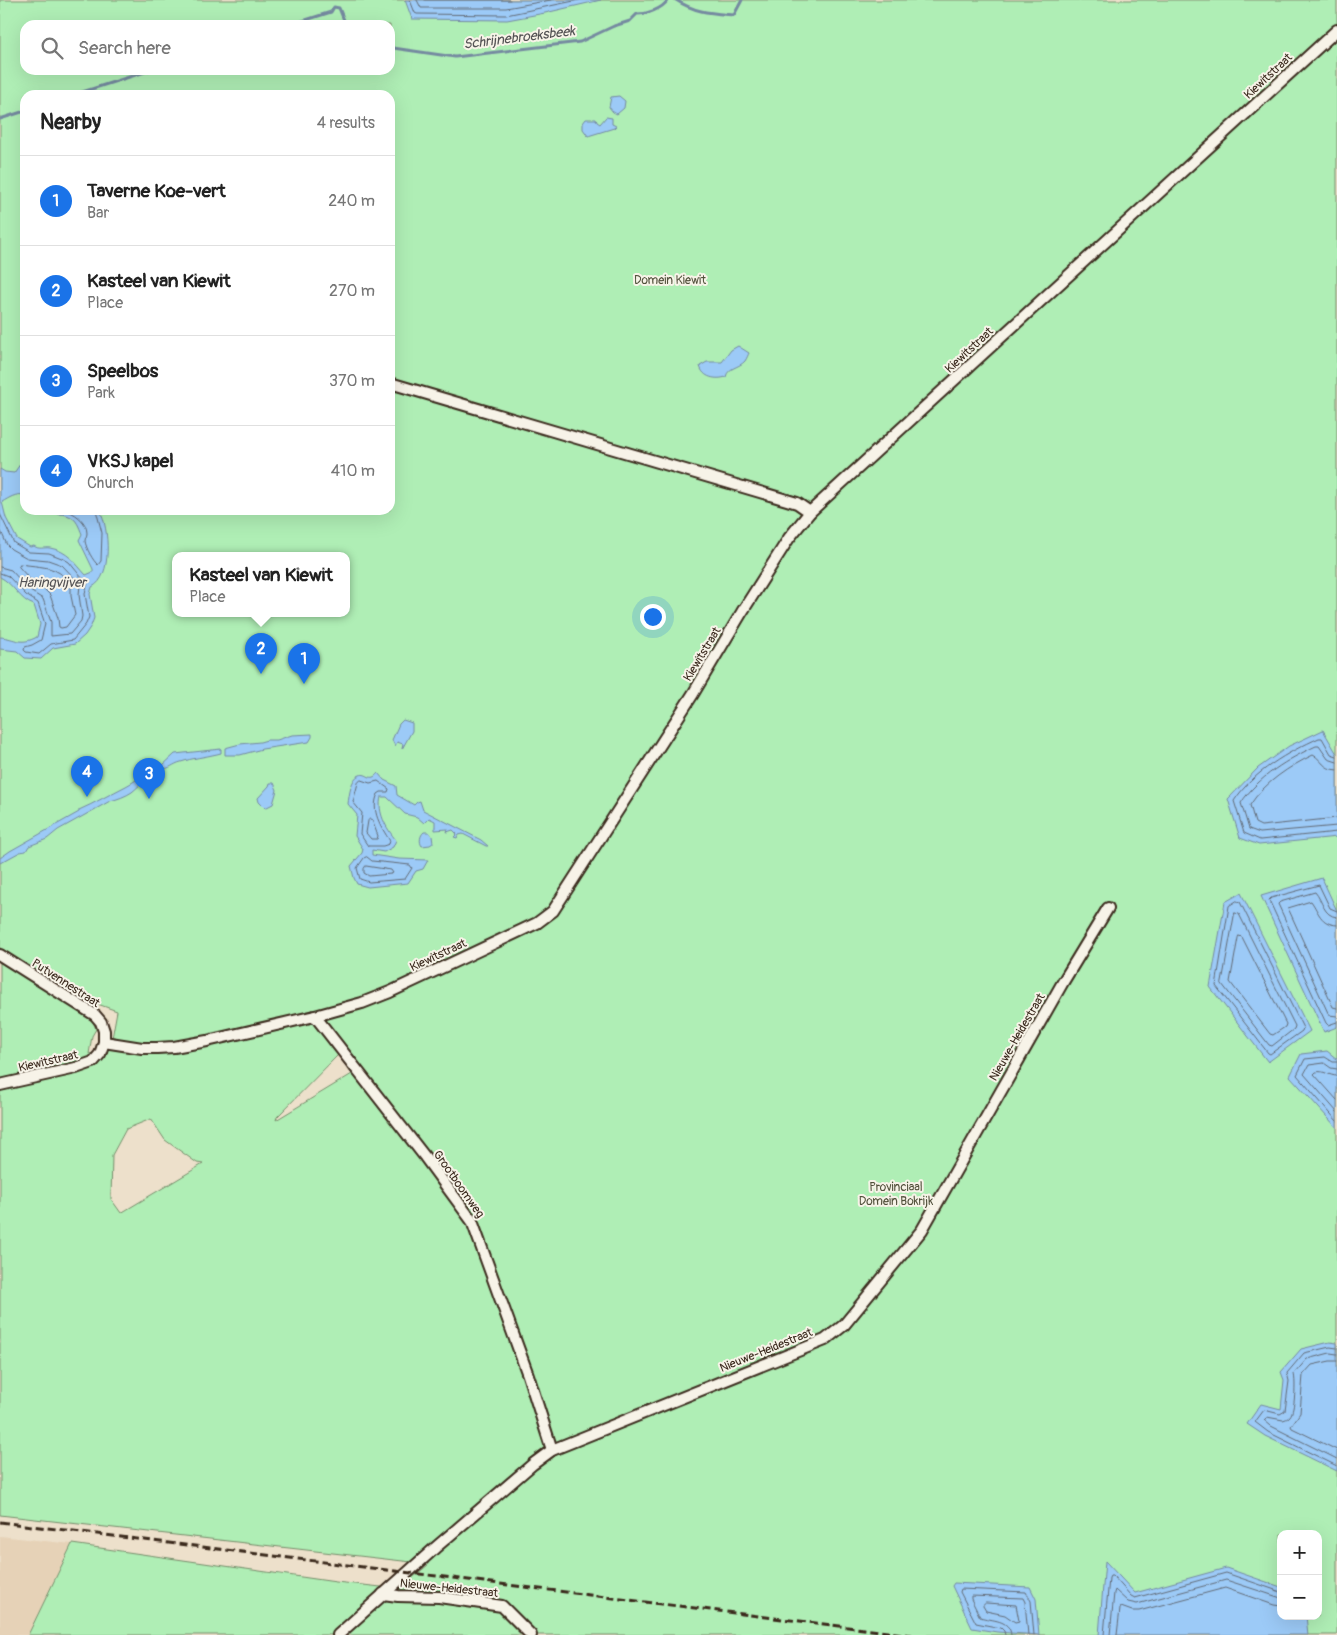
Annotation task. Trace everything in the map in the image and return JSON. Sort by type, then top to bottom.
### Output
[{"type":"street","name":"Kiewitstraat","points":[[0,1085],[86,1066],[93,1062],[100,1054],[104,1042],[142,1048],[174,1047],[206,1042],[362,1003],[390,992],[537,923],[553,911],[693,694],[784,546],[810,512],[1337,30]]},
{"type":"street","points":[[395,384],[797,503],[810,512]]},
{"type":"street","name":"Nieuwe-Heidestraat","points":[[338,1635],[533,1464],[552,1450],[825,1340],[844,1325],[922,1230],[1058,991],[1108,908]]},
{"type":"street","name":"Putvennestraat","points":[[0,955],[94,1015],[101,1022],[104,1030],[104,1042]]},
{"type":"street","name":"Grootboomweg","points":[[315,1016],[425,1157],[472,1222],[528,1375],[552,1450]]},
{"type":"street","name":"Nieuwe-Heidestraat","points":[[383,1594],[439,1597],[502,1606],[531,1635]]},
{"type":"shaded area","points":[[0,1536],[72,1544],[28,1635],[0,1635]]},
{"type":"green space","points":[[0,0],[1337,0],[1337,1635],[28,1635],[72,1544],[336,1582],[399,1589],[429,1564],[0,1515]],"holes":[[[92,1002],[117,1011],[110,1049],[89,1054],[92,1036],[96,1029],[93,1022],[83,1013]],[[338,1055],[352,1074],[276,1120],[277,1117]],[[151,1119],[165,1140],[197,1163],[203,1164],[121,1213],[111,1199],[112,1155],[126,1129]]]},
{"type":"water","points":[[405,0],[601,0],[507,20],[412,19]]},
{"type":"water","points":[[619,96],[625,101],[624,108],[617,114],[609,107],[611,97]]},
{"type":"water","points":[[606,117],[612,118],[612,124],[616,126],[588,136],[583,129],[583,123],[586,119],[596,119],[600,124]]},
{"type":"water","points":[[738,346],[749,353],[745,361],[731,369],[726,377],[710,377],[704,373],[700,366],[707,362],[722,362],[731,350]]},
{"type":"water","name":"Haringvijver","points":[[20,464],[20,495],[2,502],[6,518],[17,539],[30,547],[50,548],[62,552],[71,558],[86,575],[93,572],[93,569],[79,540],[82,534],[76,521],[67,515],[102,515],[106,528],[106,563],[99,582],[92,587],[90,594],[94,618],[91,626],[75,644],[53,648],[41,659],[25,658],[17,651],[0,649],[0,637],[22,641],[31,640],[37,637],[40,624],[34,605],[24,600],[0,577],[0,469],[5,472],[14,473]]},
{"type":"water","points":[[403,720],[412,723],[412,731],[402,749],[403,744],[397,742],[395,746],[392,740],[399,724]]},
{"type":"water","points":[[1323,730],[1337,754],[1337,837],[1259,845],[1240,838],[1228,799],[1258,768],[1289,746]]},
{"type":"water","points":[[312,734],[309,742],[262,749],[240,755],[225,755],[225,748],[240,744],[277,740],[292,735]]},
{"type":"water","points":[[221,749],[221,753],[185,761],[162,769],[162,766],[175,754]]},
{"type":"water","points":[[154,770],[156,772],[155,777],[145,781],[132,792],[110,801],[58,830],[47,839],[29,846],[26,851],[20,852],[0,863],[0,858],[10,851],[79,812],[79,810]]},
{"type":"water","points":[[378,773],[384,780],[396,786],[397,795],[414,805],[420,801],[423,810],[481,840],[488,846],[463,834],[457,838],[454,837],[457,834],[453,830],[447,832],[448,829],[435,830],[435,821],[429,818],[424,823],[417,817],[405,814],[387,797],[381,797],[380,808],[383,820],[396,840],[393,847],[384,852],[372,850],[372,855],[399,859],[428,860],[423,869],[416,871],[408,883],[368,887],[357,884],[351,866],[363,849],[355,836],[357,815],[348,804],[350,792],[354,779],[357,776],[363,774],[373,777]]},
{"type":"water","points":[[270,783],[274,783],[277,790],[273,804],[265,808],[258,798]]},
{"type":"water","points":[[424,832],[429,832],[432,836],[433,843],[430,845],[422,846],[421,844],[421,837]]},
{"type":"water","points":[[1322,878],[1337,911],[1337,1027],[1324,1032],[1261,896]]},
{"type":"water","points":[[1241,893],[1310,1031],[1268,1062],[1210,987],[1225,902]]},
{"type":"water","points":[[1327,1051],[1337,1059],[1337,1128],[1290,1076],[1301,1054]]},
{"type":"water","points":[[1330,1342],[1337,1343],[1337,1471],[1265,1436],[1247,1424],[1261,1404],[1281,1409],[1284,1380],[1281,1372],[1301,1349]]},
{"type":"water","points":[[1105,1561],[1135,1593],[1226,1568],[1277,1586],[1277,1620],[1306,1620],[1308,1635],[1099,1635]]},
{"type":"water","points":[[954,1583],[1030,1587],[1036,1599],[1039,1635],[972,1628],[952,1586]]},
{"type":"waterway","name":"Schrijnebroeksbeek","points":[[395,48],[455,57],[580,42],[614,26],[630,21],[637,14],[654,10],[668,0]]},
{"type":"waterway","name":"Schrijnebroeksbeek","points":[[676,0],[697,10],[734,15],[742,0]]},
{"type":"waterway","name":"Schrijnebroeksbeek","points":[[306,20],[331,12],[334,7],[339,8],[344,20]]},
{"type":"waterway","name":"Schrijnebroeksbeek","points":[[89,90],[135,75]]},
{"type":"waterway","name":"Schrijnebroeksbeek","points":[[0,119],[20,113]]},
{"type":"railway","points":[[0,1522],[912,1635]]},
{"type":"place","name":"Kasteel van Kiewit","points":[[261,674]]},
{"type":"place","name":"Taverne Koe-vert","points":[[304,684]]},
{"type":"place","name":"VKSJ kapel","points":[[87,797]]},
{"type":"place","name":"Speelbos","points":[[149,799]]},
{"type":"park label","name":"Domein Kiewit","points":[[670,280]]},
{"type":"park label","name":"Provinciaal Domein Bokrijk","points":[[896,1194]]}]
